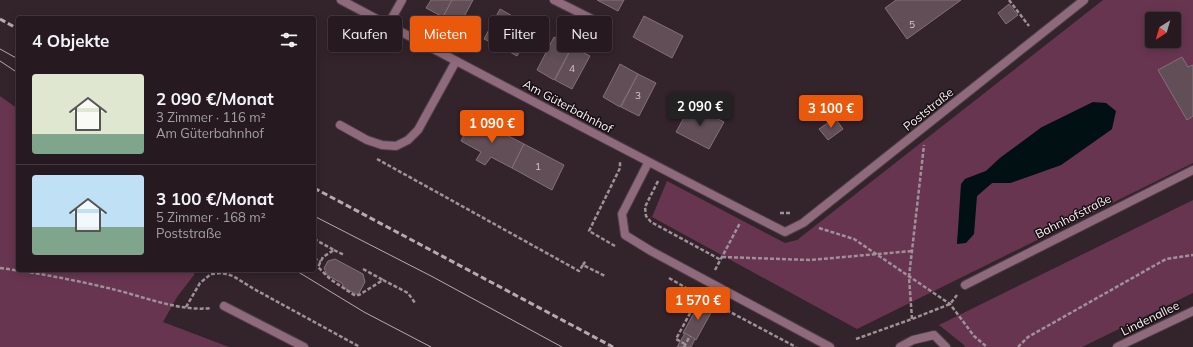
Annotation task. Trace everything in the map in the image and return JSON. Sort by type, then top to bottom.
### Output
[{"type":"street","name":"Am Güterbahnhof","points":[[341,0],[371,16]]},
{"type":"street","points":[[393,16],[402,0]]},
{"type":"street","points":[[554,0],[586,16]]},
{"type":"street","name":"Poststraße","points":[[785,232],[803,223],[1084,0]]},
{"type":"street","name":"Am Güterbahnhof","points":[[402,32],[648,163],[785,232]]},
{"type":"street","points":[[340,125],[367,140],[382,145],[396,146],[408,140],[418,130],[456,61]]},
{"type":"street","points":[[648,163],[622,214],[625,235],[651,251],[830,347]]},
{"type":"street","name":"Bahnhofstraße","points":[[965,285],[1193,170]]},
{"type":"street","points":[[224,306],[304,347]]},
{"type":"street","name":"Lindenallee","points":[[1117,347],[1193,311]]},
{"type":"street","points":[[900,347],[913,340],[934,336],[946,347]]},
{"type":"path","points":[[1009,0],[1038,37]]},
{"type":"path","points":[[912,319],[909,277],[924,142],[917,133]]},
{"type":"path","points":[[375,158],[579,271],[586,260]]},
{"type":"path","points":[[660,180],[645,207],[646,216],[651,222],[722,258],[810,260],[912,251]]},
{"type":"path","points":[[707,306],[709,301],[709,281],[746,212]]},
{"type":"path","points":[[763,221],[770,212],[791,213],[803,223],[854,239],[950,304],[974,336],[987,347]]},
{"type":"path","points":[[316,240],[344,255]]},
{"type":"path","points":[[334,250],[324,258],[318,267],[330,279],[357,296],[383,280]]},
{"type":"path","points":[[1018,347],[1028,337],[1166,259],[1193,255]]},
{"type":"path","points":[[316,259],[321,262]]},
{"type":"path","points":[[583,265],[605,276]]},
{"type":"path","points":[[0,268],[16,270]]},
{"type":"path","points":[[363,269],[408,293],[415,303]]},
{"type":"path","points":[[26,272],[82,283],[174,305],[203,309],[224,306]]},
{"type":"path","points":[[186,307],[200,282],[211,274],[222,273],[233,276],[360,347]]},
{"type":"path","points":[[856,339],[950,304],[965,285]]},
{"type":"path","points":[[690,336],[685,346],[676,339],[702,292]]},
{"type":"shaded area","points":[[1103,0],[1193,0],[1193,163],[857,329],[652,217],[667,181],[785,243],[797,240]],"holes":[[[1042,127],[1112,129],[1061,165],[1010,183],[992,183],[977,196],[957,244],[965,179],[986,171],[1000,158]]]},
{"type":"shaded area","points":[[0,96],[16,108],[16,272],[194,272],[194,275],[177,297],[163,322],[229,347],[0,347]]},
{"type":"shaded area","points":[[1093,102],[1106,103],[1116,111],[1112,129],[1061,165],[1010,183],[992,183],[977,196],[974,234],[966,243],[957,244],[961,184],[965,179],[986,171],[1000,158],[1042,127]]},
{"type":"shaded area","points":[[1193,200],[1193,293],[1082,347],[965,347],[939,325]]},
{"type":"building","points":[[431,0],[452,0],[444,16],[426,8]]},
{"type":"building","points":[[452,0],[473,0],[464,16],[444,16]]},
{"type":"building","points":[[597,0],[624,0],[618,11]]},
{"type":"building","points":[[896,0],[961,0],[907,39],[885,8]]},
{"type":"building","points":[[1009,4],[1018,15],[1006,24],[998,13]]},
{"type":"building","points":[[500,9],[512,16],[496,16]]},
{"type":"building","points":[[644,16],[683,36],[672,58],[633,37]]},
{"type":"building","points":[[489,30],[489,41],[484,39]]},
{"type":"building","points":[[554,37],[557,39],[557,52],[569,52],[554,80],[537,70],[546,52],[549,52],[549,47]]},
{"type":"building","points":[[510,52],[519,52],[517,56]]},
{"type":"building","points":[[569,52],[582,52],[590,56],[572,89],[555,80]]},
{"type":"building","points":[[1182,57],[1188,67],[1193,65],[1193,116],[1187,120],[1158,70]]},
{"type":"building","points":[[620,64],[638,74],[620,107],[603,97]]},
{"type":"building","points":[[638,74],[656,83],[639,116],[621,107]]},
{"type":"building","points":[[691,105],[724,122],[709,149],[676,132]]},
{"type":"building","points":[[473,117],[524,144],[512,168],[491,157],[485,165],[476,160],[481,152],[461,141]]},
{"type":"building","points":[[835,118],[843,129],[828,140],[819,129]]},
{"type":"building","points":[[524,144],[564,165],[552,190],[512,168]]},
{"type":"building","points":[[335,259],[363,274],[365,282],[358,295],[342,287],[343,284],[327,275],[324,268],[328,261]]},
{"type":"building","points":[[700,302],[713,309],[696,340],[683,333]]},
{"type":"building","points":[[685,333],[695,339],[691,347],[677,347]]},
{"type":"tram line","points":[[0,49],[16,58]]},
{"type":"tram line","points":[[0,61],[16,72]]},
{"type":"tram line","points":[[316,217],[433,277],[562,347]]},
{"type":"tram line","points":[[298,272],[364,312],[431,347]]},
{"type":"railway","points":[[0,19],[16,28]]},
{"type":"railway","points":[[316,189],[613,347]]}]
